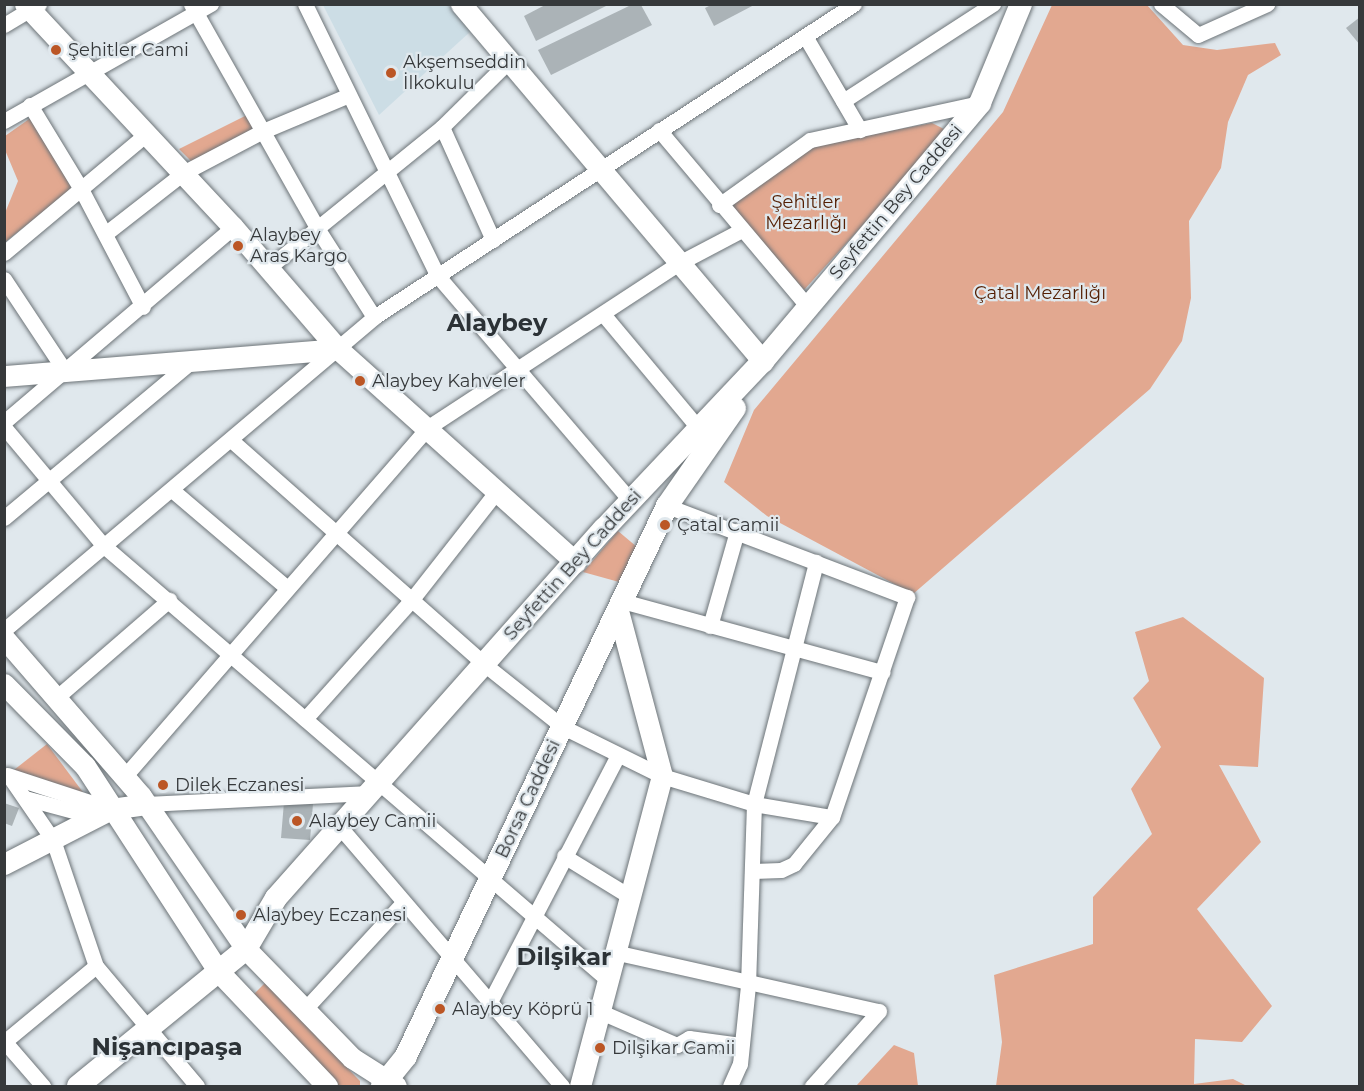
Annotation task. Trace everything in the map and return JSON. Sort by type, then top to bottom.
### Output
[{"type":"main road","name":"Seyfettin Bey Caddesi","points":[[985,102],[1021,4]]},
{"type":"main road","name":"Seyfettin Bey Caddesi","points":[[78,1086],[151,1029],[246,949],[276,898],[575,562],[637,495],[705,436],[985,102],[1032,4]]},
{"type":"main road","name":"Seyfettin Bey Caddesi","points":[[667,506],[705,436]]},
{"type":"main road","points":[[637,495],[653,488],[667,506]]},
{"type":"main road","name":"Borsa Caddesi","points":[[388,1085],[406,1056],[667,506]]},
{"type":"street","points":[[4,122],[194,9],[211,4]]},
{"type":"street","points":[[305,4],[437,275],[515,368],[637,495]]},
{"type":"street","points":[[462,4],[600,172],[766,364]]},
{"type":"street","points":[[4,630],[374,317],[600,172],[659,130],[854,4]]},
{"type":"street","points":[[843,101],[993,4]]},
{"type":"street","points":[[1161,4],[1198,35],[1267,4]]},
{"type":"street","points":[[4,25],[31,6],[85,74],[233,227],[338,348],[575,562]]},
{"type":"street","points":[[194,9],[316,228],[374,317]]},
{"type":"street","points":[[805,36],[860,130]]},
{"type":"street","points":[[268,268],[442,127],[510,60]]},
{"type":"street","points":[[105,234],[183,173],[263,131],[349,94]]},
{"type":"street","points":[[719,206],[810,140],[985,102]]},
{"type":"street","points":[[30,105],[81,189],[143,307]]},
{"type":"street","points":[[442,127],[493,240]]},
{"type":"street","points":[[659,130],[740,231],[811,310]]},
{"type":"street","points":[[4,253],[145,135]]},
{"type":"street","points":[[4,422],[143,307],[233,227]]},
{"type":"street","points":[[124,777],[286,587],[428,428],[515,368],[603,314],[679,263],[740,231]]},
{"type":"street","points":[[4,279],[64,371]]},
{"type":"street","points":[[603,314],[705,436]]},
{"type":"street","points":[[4,376],[196,358],[338,348]]},
{"type":"street","points":[[4,518],[196,358]]},
{"type":"street","points":[[4,427],[104,546],[230,652],[305,719],[374,788],[533,915],[608,980]]},
{"type":"street","points":[[231,440],[335,533],[413,598],[484,664],[562,727],[617,757],[662,776],[754,804],[832,817]]},
{"type":"street","points":[[171,490],[286,587]]},
{"type":"street","points":[[305,719],[413,598],[497,491]]},
{"type":"street","points":[[667,506],[907,597],[832,817],[794,864],[781,870],[753,871]]},
{"type":"street","points":[[710,626],[737,531]]},
{"type":"street","points":[[730,1086],[740,1064],[748,985],[754,804],[792,648],[816,562]]},
{"type":"street","points":[[56,698],[169,600]]},
{"type":"street","points":[[580,1086],[662,776],[620,606],[710,626],[882,672]]},
{"type":"street","points":[[4,638],[146,804],[246,949],[352,1059],[388,1085]]},
{"type":"street","points":[[4,684],[85,766],[103,813],[219,972],[327,1086]]},
{"type":"street","points":[[491,1000],[533,915],[617,757]]},
{"type":"street","points":[[7,775],[103,813]]},
{"type":"street","points":[[7,775],[26,798],[53,840],[96,966],[197,1086]]},
{"type":"street","points":[[4,864],[103,813],[146,804],[374,788]]},
{"type":"street","points":[[26,798],[103,813]]},
{"type":"street","points":[[339,826],[402,904],[491,1000],[562,1086]]},
{"type":"street","points":[[564,856],[629,896]]},
{"type":"street","points":[[305,1009],[402,904]]},
{"type":"street","points":[[614,952],[748,985],[879,1011],[812,1086]]},
{"type":"street","points":[[43,1086],[5,1041],[96,966]]},
{"type":"street","points":[[601,1012],[677,1045],[689,1038],[741,1045]]},
{"type":"shaded area","name":"Akşemseddin İlkokulu","points":[[323,5],[448,5],[471,31],[379,115]]},
{"type":"green space","name":"Çatal Mezarlığı","points":[[1052,5],[1147,5],[1183,45],[1217,50],[1275,43],[1281,55],[1248,75],[1228,122],[1221,168],[1189,221],[1191,298],[1182,341],[1150,389],[913,594],[767,516],[724,482],[754,410],[1003,112]]},
{"type":"green space","points":[[251,113],[258,129],[193,163],[179,149]]},
{"type":"green space","points":[[32,117],[72,189],[5,242],[5,213],[18,181],[5,150],[5,136]]},
{"type":"green space","name":"Şehitler Mezarlığı","points":[[932,123],[948,131],[804,290],[730,205],[810,146]]},
{"type":"green space","points":[[618,531],[637,547],[619,582],[583,572]]},
{"type":"green space","points":[[1183,617],[1264,678],[1258,767],[1219,765],[1261,842],[1197,909],[1272,1006],[1242,1042],[1195,1039],[1194,1084],[1233,1079],[1247,1086],[996,1086],[1002,1042],[994,975],[1093,944],[1093,897],[1152,834],[1131,789],[1161,747],[1133,698],[1149,681],[1135,632]]},
{"type":"green space","points":[[47,744],[94,807],[90,812],[5,784],[5,777]]},
{"type":"green space","points":[[265,983],[360,1081],[360,1086],[339,1086],[254,994]]},
{"type":"green space","points":[[894,1045],[914,1053],[918,1086],[856,1086]]},
{"type":"building","points":[[547,4],[610,4],[536,41],[524,16]]},
{"type":"building","points":[[631,5],[641,5],[652,25],[551,75],[538,50]]},
{"type":"building","points":[[711,5],[754,5],[714,26],[705,8]]},
{"type":"building","points":[[1360,17],[1360,45],[1346,28]]},
{"type":"building","name":"Alaybey Camii","points":[[284,802],[313,804],[310,840],[281,838]]},
{"type":"building","points":[[4,803],[19,808],[12,826],[4,823]]},
{"type":"place","name":"Şehitler Cami","points":[[56,50]]},
{"type":"place","name":"Akşemseddin İlkokulu","points":[[391,73]]},
{"type":"place","name":"Alaybey Aras Kargo","points":[[238,246]]},
{"type":"place","name":"Alaybey Kahveler","points":[[360,381]]},
{"type":"place","name":"Çatal Camii","points":[[665,525]]},
{"type":"place","name":"Dilek Eczanesi","points":[[163,785]]},
{"type":"place","name":"Alaybey Camii","points":[[297,821]]},
{"type":"place","name":"Alaybey Eczanesi","points":[[241,915]]},
{"type":"place","name":"Alaybey Köprü 1","points":[[440,1009]]},
{"type":"place","name":"Dilşikar Camii","points":[[600,1048]]},
{"type":"district","name":"Alaybey","points":[[497,323]]},
{"type":"district","name":"Dilşikar","points":[[564,957]]},
{"type":"district","name":"Nişancıpaşa","points":[[167,1047]]}]
